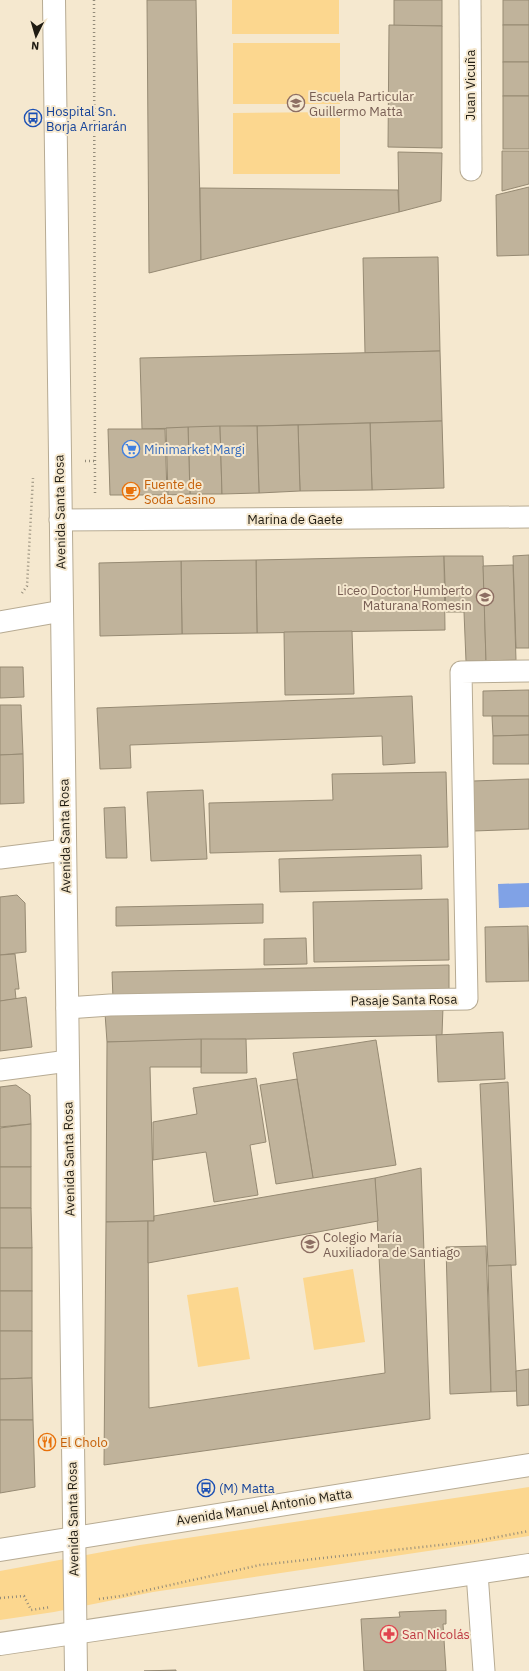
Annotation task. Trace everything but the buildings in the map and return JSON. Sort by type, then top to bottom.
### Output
[{"type":"main road","name":"Avenida Santa Rosa","points":[[54,0],[76,1671]]},
{"type":"main road","name":"Avenida Manuel Antonio Matta","points":[[0,1550],[529,1465]]},
{"type":"main road","points":[[0,1644],[529,1564]]},
{"type":"street","name":"Juan Vicuña","points":[[470,0],[471,170]]},
{"type":"street","name":"Marina de Gaete","points":[[60,520],[529,517]]},
{"type":"street","points":[[9,621],[62,611]]},
{"type":"street","name":"Pasaje Santa Rosa","points":[[67,1008],[110,1005],[467,999],[461,672],[529,671]]},
{"type":"street","points":[[0,858],[65,850]]},
{"type":"street","points":[[0,1070],[68,1061]]},
{"type":"street","points":[[477,1573],[484,1671]]},
{"type":"path","points":[[94,0],[95,520]]},
{"type":"path","points":[[9,621],[17,599],[27,586],[33,477]]},
{"type":"path","points":[[0,1598],[24,1596],[32,1610],[121,1596],[260,1565],[476,1541],[529,1531]]},
{"type":"shaded area","points":[[232,0],[339,0],[339,34],[232,34]]},
{"type":"shaded area","points":[[233,43],[340,43],[340,104],[233,104]]},
{"type":"shaded area","points":[[340,112],[340,174],[233,174],[233,113]]},
{"type":"shaded area","points":[[353,1269],[365,1342],[314,1350],[303,1278]]},
{"type":"shaded area","points":[[238,1287],[250,1359],[198,1367],[187,1295]]},
{"type":"shaded area","points":[[529,1487],[529,1536],[153,1592],[54,1612],[0,1620],[0,1571],[140,1545]]},
{"type":"water","points":[[529,883],[529,907],[499,908],[498,884]]},
{"type":"place","name":"Escuela Particular Guillermo Matta","points":[[296,103]]},
{"type":"place","name":"Hospital Sn. Borja Arriarán","points":[[33,118]]},
{"type":"place","name":"Minimarket Margi","points":[[131,449]]},
{"type":"place","name":"Fuente de Soda Casino","points":[[131,491]]},
{"type":"place","name":"Liceo Doctor Humberto Maturana Romesin","points":[[485,597]]},
{"type":"place","name":"Colegio María Auxiliadora de Santiago","points":[[310,1244]]},
{"type":"place","name":"El Cholo","points":[[47,1442]]},
{"type":"place","name":"(M) Matta","points":[[206,1488]]},
{"type":"place","name":"San Nicolás","points":[[389,1634]]}]
